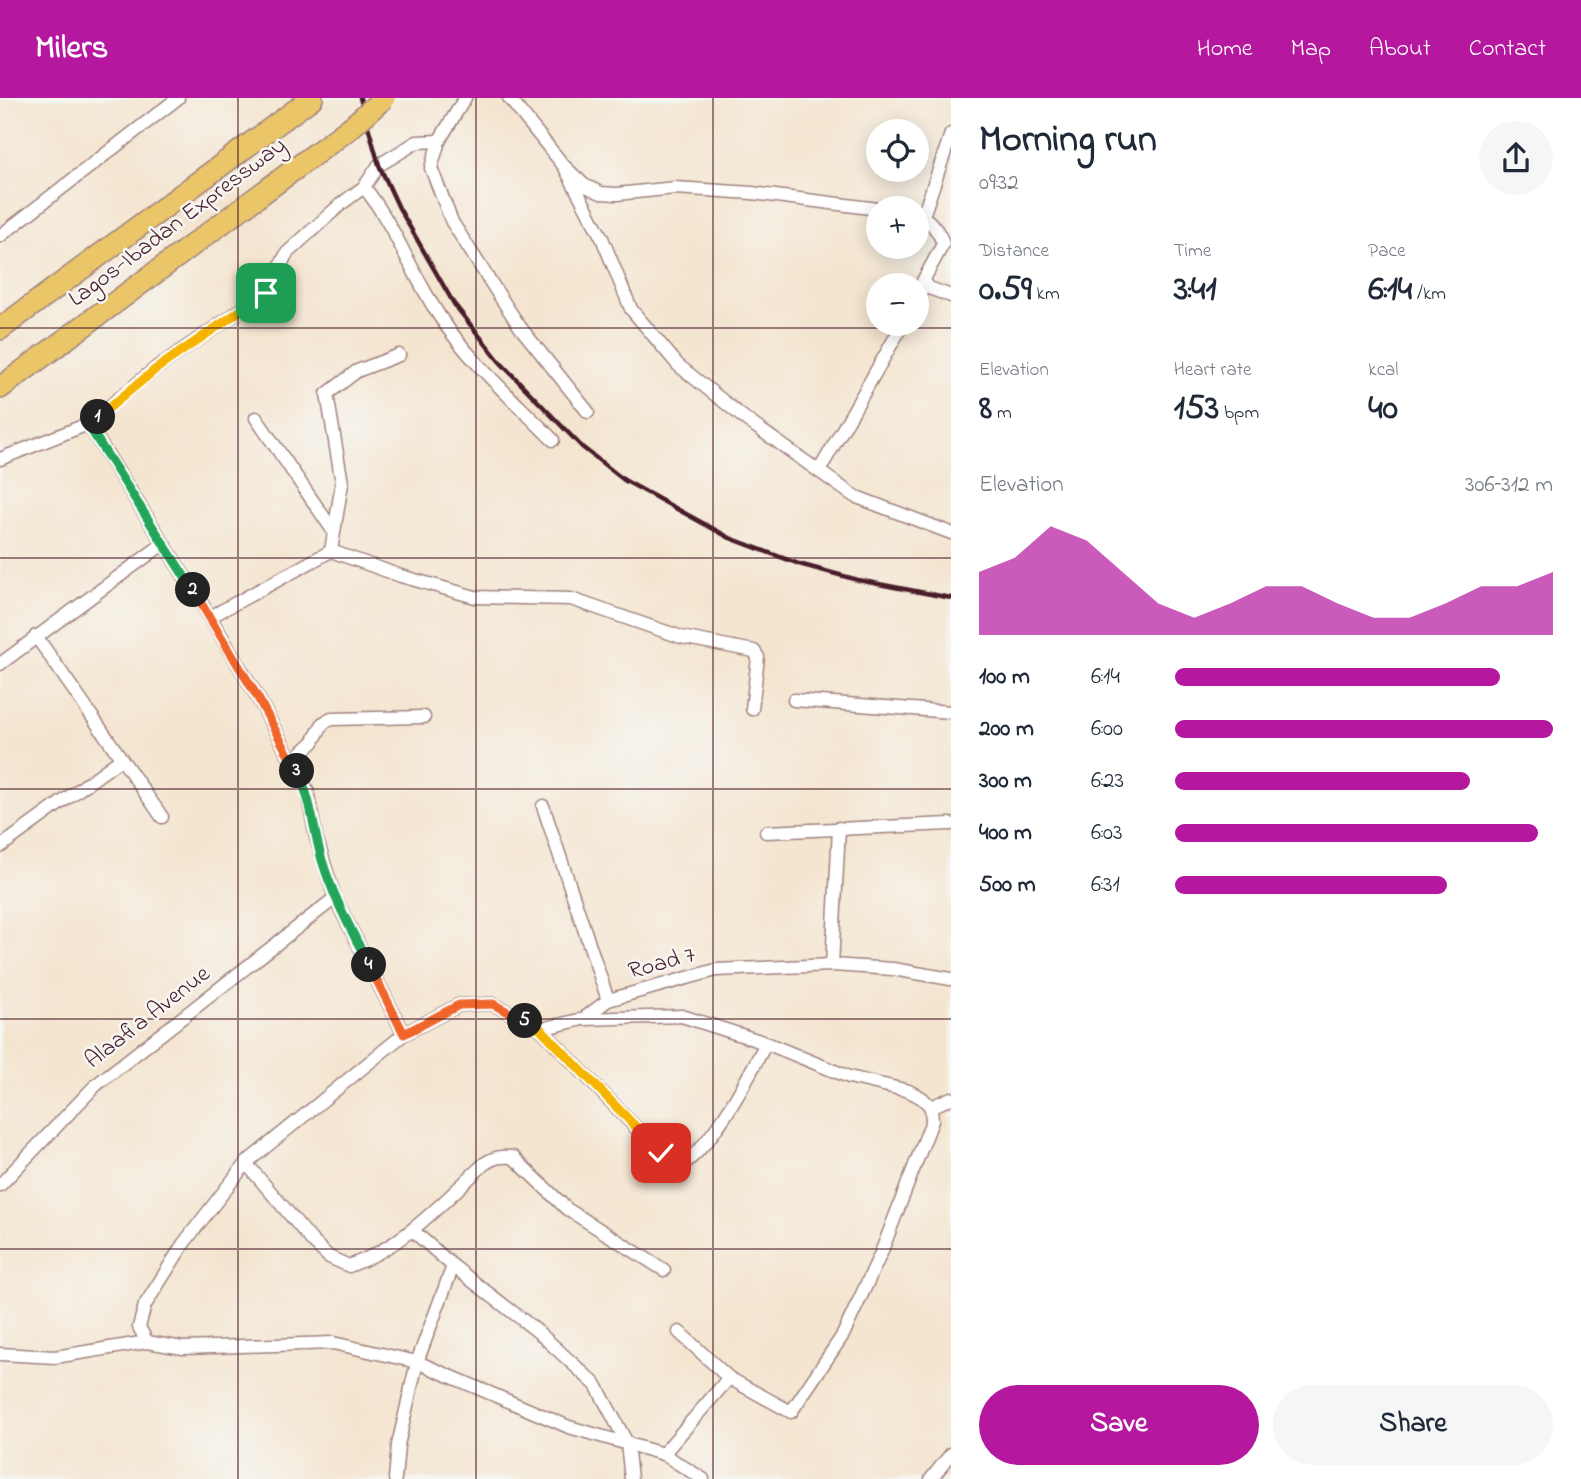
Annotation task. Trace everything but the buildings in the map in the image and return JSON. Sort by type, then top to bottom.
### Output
[{"type":"highway","name":"Lagos-Ibadan Expressway","points":[[0,329],[312,98]]},
{"type":"highway","name":"Lagos-Ibadan Expressway","points":[[0,388],[351,128],[384,98]]},
{"type":"street","points":[[465,98],[439,141],[431,168],[452,222],[520,327],[587,412]]},
{"type":"street","points":[[509,98],[564,166],[584,186],[601,192],[617,194],[675,188],[752,193],[866,207]]},
{"type":"street","points":[[0,236],[173,100]]},
{"type":"street","points":[[928,196],[951,134]]},
{"type":"street","points":[[0,459],[88,425],[156,369],[266,293],[287,253],[364,187],[379,165],[417,142],[439,141]]},
{"type":"street","points":[[564,166],[602,238],[631,309],[678,365],[748,421],[854,496],[951,533]]},
{"type":"street","points":[[364,187],[382,210],[440,316],[472,359],[553,440]]},
{"type":"street","points":[[926,273],[943,244],[940,234],[929,224]]},
{"type":"street","points":[[929,285],[951,296]]},
{"type":"street","points":[[819,471],[896,336]]},
{"type":"street","points":[[331,551],[342,483],[327,394],[357,371],[399,355]]},
{"type":"street","points":[[256,418],[334,532]]},
{"type":"street","points":[[88,425],[210,617],[292,761],[307,790],[322,861],[335,898],[404,1034]]},
{"type":"street","points":[[0,664],[163,544]]},
{"type":"street","points":[[210,617],[331,551],[401,576],[475,597],[571,599],[681,637],[754,651],[758,657],[752,709]]},
{"type":"street","points":[[36,636],[162,817]]},
{"type":"street","points":[[794,701],[951,712]]},
{"type":"street","points":[[292,761],[313,742],[323,723],[331,719],[424,717]]},
{"type":"street","points":[[0,847],[121,759]]},
{"type":"street","points":[[543,806],[608,1000]]},
{"type":"street","points":[[766,832],[951,824]]},
{"type":"street","points":[[832,965],[839,828]]},
{"type":"street","name":"Alaafia Avenue","points":[[0,1185],[96,1085],[335,898]]},
{"type":"street","name":"Road 7","points":[[541,1029],[583,1018],[608,1000],[716,971],[832,965],[892,969],[951,979]]},
{"type":"street","points":[[147,1342],[139,1326],[145,1305],[184,1243],[246,1163],[404,1034],[459,1005],[493,1004],[541,1029],[651,1144],[672,1163],[681,1166],[692,1158],[734,1102],[766,1043]]},
{"type":"street","points":[[583,1018],[682,1016],[766,1043],[849,1077],[909,1091],[931,1107],[932,1121],[881,1253],[843,1335],[791,1412],[729,1378],[679,1332]]},
{"type":"street","points":[[931,1107],[951,1098]]},
{"type":"street","points":[[246,1163],[313,1242],[329,1257],[349,1266],[370,1258],[412,1230],[494,1157],[513,1157],[567,1209],[664,1270]]},
{"type":"street","points":[[412,1230],[453,1266],[537,1331],[596,1385],[627,1443],[631,1479]]},
{"type":"street","points":[[395,1479],[398,1445],[417,1362],[453,1266]]},
{"type":"street","points":[[0,1354],[55,1357],[147,1342],[183,1348],[333,1343],[417,1362],[569,1427],[663,1454],[703,1479]]},
{"type":"street","points":[[663,1454],[729,1378]]},
{"type":"street","points":[[932,1479],[951,1454]]},
{"type":"railway","points":[[360,98],[379,165],[399,208],[454,304],[500,362],[582,447],[624,480],[730,538],[799,564],[858,580],[951,598]]},
{"type":"route","points":[[266,293],[156,369],[88,425],[210,617],[258,698],[307,790],[322,861],[335,898],[404,1034],[459,1005],[493,1004],[541,1029],[661,1153]]}]
